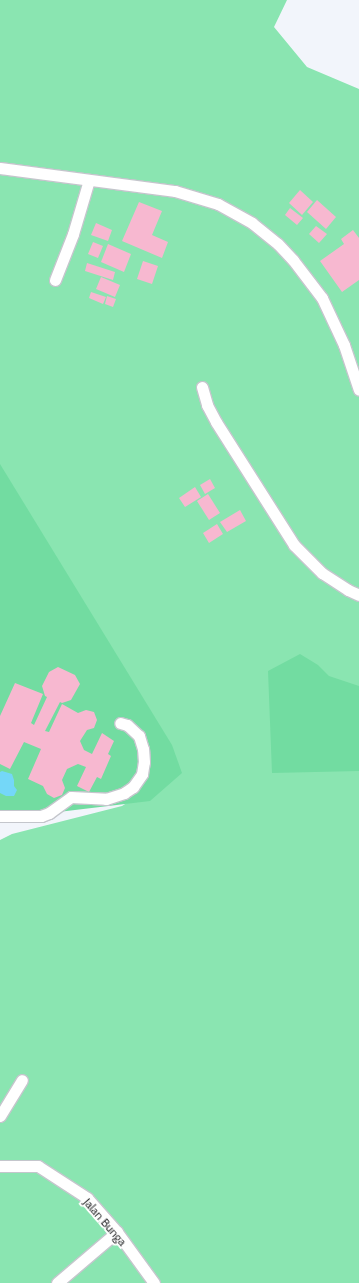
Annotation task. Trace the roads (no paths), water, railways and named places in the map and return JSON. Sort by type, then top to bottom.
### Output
[{"type":"street","points":[[0,168],[196,196],[218,204],[252,223],[278,244],[293,260],[322,298],[344,345],[359,390]]},
{"type":"street","points":[[56,280],[73,234],[89,180]]},
{"type":"street","points":[[202,387],[207,405],[216,422],[294,545],[322,573],[348,590],[359,595]]},
{"type":"street","points":[[0,816],[41,816],[49,813],[71,798],[106,799],[124,793],[133,787],[142,774],[144,762],[143,749],[138,736],[127,725],[120,723]]},
{"type":"street","points":[[0,1116],[22,1080]]},
{"type":"street","name":"Jalan Bunga","points":[[0,1166],[38,1166],[87,1198],[117,1232],[154,1283]]},
{"type":"street","points":[[57,1283],[117,1232]]},
{"type":"water","points":[[2,771],[12,774],[14,786],[17,790],[14,796],[6,796],[0,793],[0,772]]}]
